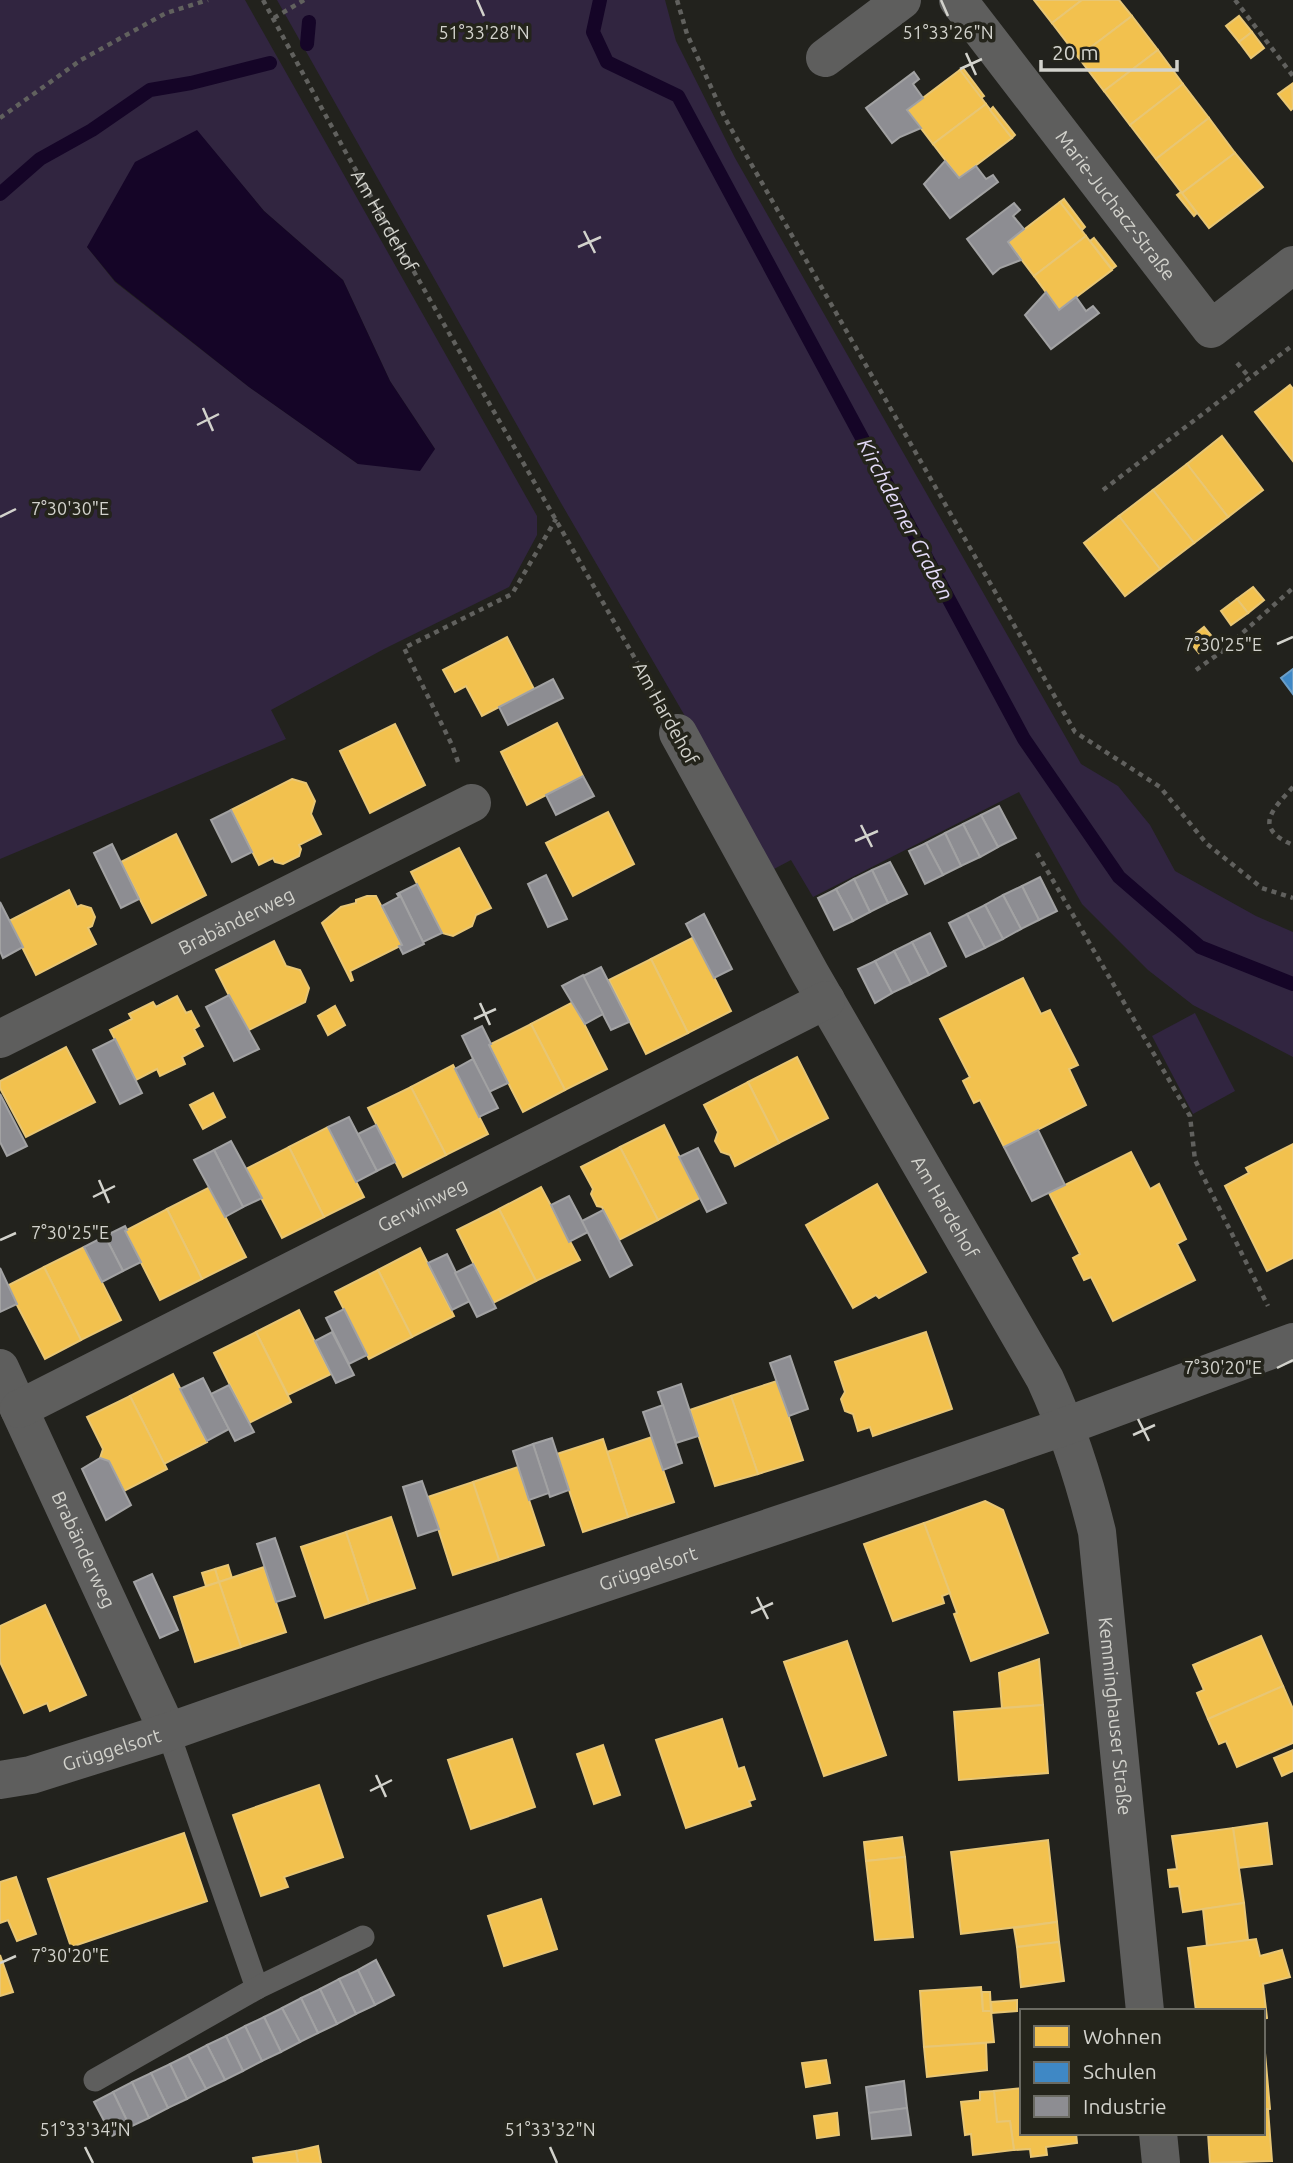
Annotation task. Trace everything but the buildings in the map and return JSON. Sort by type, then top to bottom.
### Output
[{"type":"street","points":[[825,58],[902,0]]},
{"type":"street","name":"Marie-Juchacz-Straße","points":[[958,0],[1211,329],[1293,265]]},
{"type":"street","name":"Am Hardehof","points":[[678,733],[826,1000],[1045,1379],[1066,1426]]},
{"type":"street","name":"Brabänderweg","points":[[0,1039],[471,803]]},
{"type":"street","name":"Gerwinweg","points":[[19,1409],[826,1000]]},
{"type":"street","name":"Grüggelsort","points":[[0,1780],[31,1775],[168,1732],[1066,1426],[1289,1344]]},
{"type":"street","name":"Brabänderweg","points":[[0,1368],[168,1732]]},
{"type":"street","name":"Kemminghauser Straße","points":[[1066,1426],[1084,1478],[1097,1532],[1145,2009]]},
{"type":"street","points":[[1158,2135],[1161,2163]]},
{"type":"lane","points":[[168,1732],[257,1988]]},
{"type":"lane","points":[[95,2080],[257,1988],[363,1937]]},
{"type":"path","points":[[0,118],[81,60],[166,13],[208,0]]},
{"type":"path","name":"Am Hardehof","points":[[264,0],[352,162],[678,733]]},
{"type":"path","points":[[274,18],[304,0]]},
{"type":"path","points":[[677,0],[687,34],[738,142],[1076,732],[1160,787],[1207,844],[1262,888],[1293,898]]},
{"type":"path","points":[[1235,0],[1293,76]]},
{"type":"path","points":[[1103,491],[1293,345]]},
{"type":"path","points":[[471,803],[452,745],[404,648],[512,594],[555,519]]},
{"type":"path","points":[[1196,670],[1221,652],[1293,588]]},
{"type":"path","points":[[1293,788],[1281,800],[1269,823],[1270,831],[1293,845]]},
{"type":"path","points":[[1037,853],[1170,1076],[1190,1116],[1195,1160],[1289,1344]]},
{"type":"shaded area","points":[[0,0],[245,0],[537,516],[537,535],[509,587],[384,649],[271,710],[286,739],[0,859]],"holes":[[[197,131],[264,211],[343,280],[390,381],[435,449],[358,464],[249,387],[115,282],[87,247]]]},
{"type":"shaded area","points":[[277,0],[665,0],[676,41],[735,158],[1081,764],[1118,786],[1150,825],[1175,871],[1256,916],[1293,932],[1293,1057],[1193,1005],[1148,970],[1082,904],[1019,792],[813,897],[791,860],[774,869],[561,503]]},
{"type":"shaded area","points":[[197,130],[264,211],[343,280],[390,381],[435,449],[420,471],[358,464],[249,387],[115,281],[87,247],[135,162]]},
{"type":"shaded area","points":[[1195,1013],[1235,1091],[1193,1114],[1152,1036]]},
{"type":"waterway","name":"Kirchderner Graben","points":[[600,0],[593,32],[607,62],[678,96],[1024,739],[1119,877],[1200,947],[1293,984]]},
{"type":"waterway","points":[[307,44],[309,22]]},
{"type":"waterway","points":[[0,194],[40,159],[92,130],[150,90],[191,83],[270,63]]}]
